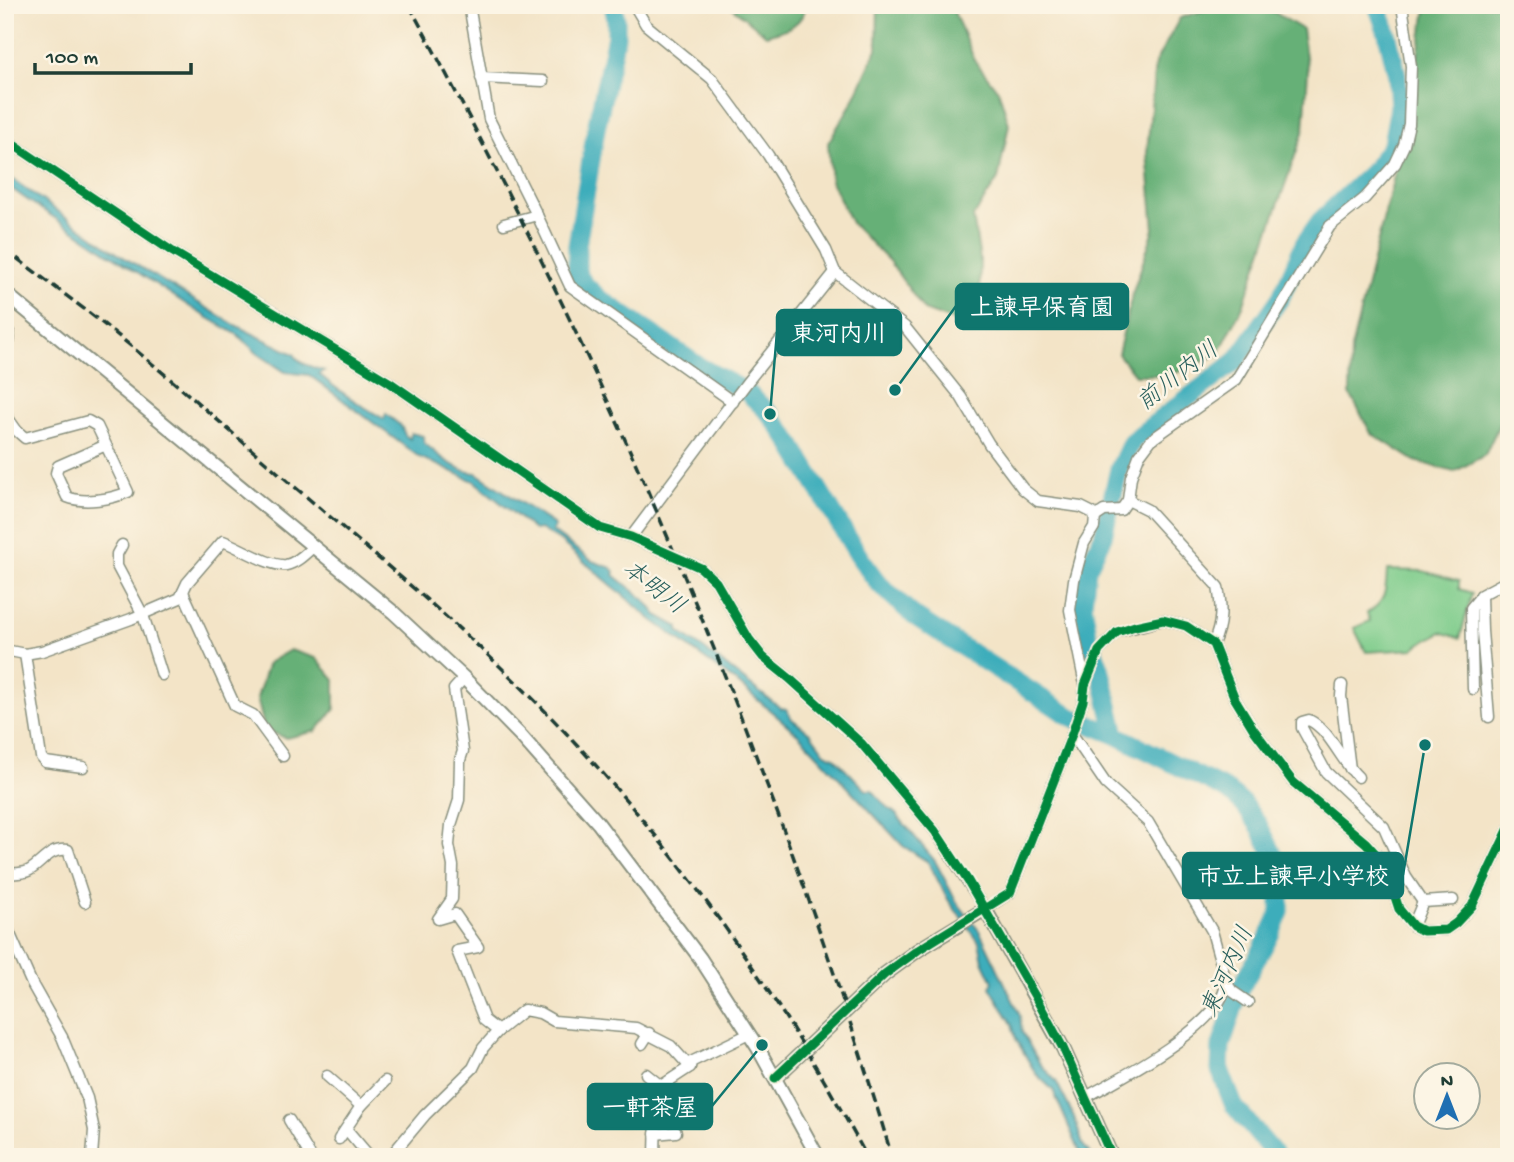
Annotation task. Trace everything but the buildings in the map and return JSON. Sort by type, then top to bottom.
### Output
[{"type":"street","points":[[468,5],[489,119],[570,286],[736,398]]},
{"type":"street","points":[[634,5],[646,25],[712,79],[768,155],[826,250],[835,272],[905,327],[961,397],[989,444],[1023,489],[1038,501],[1081,507],[1099,514],[1121,510],[1128,500],[1131,477],[1139,456],[1151,440],[1236,380],[1330,226],[1365,198],[1395,164],[1404,145],[1409,124],[1410,66],[1402,5]]},
{"type":"street","points":[[481,78],[543,81]]},
{"type":"street","points":[[5,139],[173,252],[389,382],[600,528],[631,537],[701,569],[716,582],[762,657],[861,743],[935,831],[1052,1028],[1112,1157]]},
{"type":"street","points":[[505,224],[537,215]]},
{"type":"street","points":[[631,537],[748,381],[835,272]]},
{"type":"street","points":[[5,293],[393,612],[522,736],[598,823],[700,958],[749,1034],[818,1157]]},
{"type":"street","points":[[5,326],[9,330],[10,343],[5,353]]},
{"type":"street","points":[[5,414],[25,438],[88,421],[97,426],[106,445],[128,492],[106,498],[74,500],[67,497],[56,473],[58,466],[106,445]]},
{"type":"street","points":[[1128,500],[1148,510],[1218,587],[1221,627],[1213,644]]},
{"type":"street","points":[[1085,685],[1070,610],[1074,580],[1084,543],[1099,514]]},
{"type":"street","points":[[5,650],[25,654],[42,651],[143,615],[180,598],[187,583],[223,541],[255,557],[285,565],[299,560],[314,546]]},
{"type":"street","points":[[122,545],[117,554],[117,566],[143,615],[162,675]]},
{"type":"street","points":[[1473,689],[1471,608],[1482,595],[1509,580]]},
{"type":"street","points":[[183,592],[235,706],[253,715],[283,755]]},
{"type":"street","points":[[1482,595],[1489,717]]},
{"type":"street","points":[[775,1078],[885,974],[918,950],[1010,893],[1073,730],[1083,701],[1085,685],[1098,651],[1117,632],[1135,625],[1163,621],[1186,625],[1213,644],[1236,699],[1254,730],[1293,782],[1366,843],[1384,863],[1399,909],[1413,926],[1423,931],[1446,930],[1456,923],[1472,906],[1509,828]]},
{"type":"street","points":[[25,654],[41,757],[45,762],[83,767]]},
{"type":"street","points":[[464,678],[454,689],[463,751],[458,800],[449,845],[454,873],[452,899],[438,919],[456,914],[478,947],[457,951],[484,1020],[498,1031]]},
{"type":"street","points":[[1342,685],[1341,696],[1354,773],[1318,724],[1309,720],[1302,722],[1302,728],[1326,772],[1384,827],[1406,877],[1423,902]]},
{"type":"street","points":[[1073,730],[1106,785],[1148,822],[1212,931],[1229,987],[1248,1002]]},
{"type":"street","points":[[5,874],[29,871],[41,859],[62,849],[68,850],[85,902]]},
{"type":"street","points":[[1423,902],[1453,900]]},
{"type":"street","points":[[1413,926],[1423,902]]},
{"type":"street","points":[[5,923],[32,985],[62,1037],[87,1098],[94,1130],[92,1157]]},
{"type":"street","points":[[1086,1097],[1187,1037],[1229,987]]},
{"type":"street","points":[[390,1157],[425,1115],[473,1068],[483,1048],[498,1031],[524,1010],[540,1013],[554,1021],[636,1028],[671,1046],[690,1067]]},
{"type":"street","points":[[610,1031],[636,1028]]},
{"type":"street","points":[[642,1044],[649,1033]]},
{"type":"street","points":[[655,1157],[654,1134],[661,1086],[690,1067],[691,1062],[749,1034]]},
{"type":"street","points":[[646,1074],[661,1086]]},
{"type":"street","points":[[327,1076],[361,1106]]},
{"type":"street","points":[[340,1139],[361,1106],[384,1080]]},
{"type":"street","points":[[289,1119],[311,1157]]},
{"type":"street","points":[[347,1130],[370,1157]]},
{"type":"street","points":[[654,1134],[676,1132]]},
{"type":"green space","points":[[729,5],[806,5],[796,23],[766,35]]},
{"type":"green space","points":[[878,5],[951,5],[975,61],[999,92],[1009,124],[998,179],[973,217],[980,259],[979,321],[962,324],[924,310],[889,261],[851,223],[831,181],[828,143],[853,101],[877,49]]},
{"type":"green space","points":[[1221,5],[1255,5],[1267,8],[1302,29],[1308,71],[1304,130],[1243,306],[1218,355],[1170,375],[1135,375],[1118,354],[1132,295],[1154,229],[1147,153],[1155,63],[1180,18]]},
{"type":"green space","points":[[1427,5],[1509,5],[1509,403],[1485,455],[1454,472],[1415,461],[1371,433],[1350,394],[1351,349],[1401,148]]},
{"type":"green space","points":[[1387,570],[1423,571],[1459,581],[1459,589],[1472,593],[1460,638],[1441,632],[1414,649],[1366,652],[1354,628],[1370,621],[1367,613],[1384,595]]},
{"type":"green space","points":[[290,650],[316,658],[335,680],[335,709],[316,731],[286,738],[265,730],[257,698],[268,663]]},
{"type":"water","points":[[5,174],[117,253],[235,325],[294,354],[303,363],[324,371],[319,374],[334,387],[384,419],[386,414],[401,426],[410,439],[411,433],[423,436],[424,443],[448,462],[462,470],[476,473],[553,524],[555,527],[552,531],[592,561],[612,568],[614,575],[645,600],[657,615],[679,627],[679,632],[781,708],[786,709],[792,719],[810,733],[825,753],[834,757],[866,790],[872,790],[896,814],[935,861],[956,901],[980,932],[1020,1015],[1022,1032],[1040,1064],[1056,1081],[1074,1117],[1083,1145],[1093,1157],[1082,1157],[1053,1090],[1036,1074],[1016,1039],[1012,1024],[990,987],[993,982],[983,961],[979,942],[949,901],[928,862],[903,846],[799,735],[740,685],[652,620],[560,541],[540,529],[534,530],[474,481],[419,457],[309,375],[285,372],[257,353],[238,335],[198,312],[26,199],[5,184]]},
{"type":"waterway","name":"東河内川","points":[[613,5],[616,36],[596,129],[577,246],[577,272],[584,284],[599,298],[702,368],[747,392],[770,414],[789,440],[860,558],[878,583],[914,616],[1071,717],[1116,735],[1228,791],[1243,804],[1258,824],[1276,859],[1280,876],[1280,912],[1239,991],[1221,1046],[1220,1070],[1234,1106],[1277,1157]]},
{"type":"waterway","name":"前川内川","points":[[1116,735],[1100,668],[1088,635],[1083,604],[1087,569],[1103,536],[1119,469],[1132,441],[1236,361],[1281,297],[1304,244],[1320,221],[1375,169],[1392,144],[1399,107],[1397,75],[1377,5]]},
{"type":"railway","points":[[409,5],[552,282],[681,568],[795,861],[846,1008],[892,1157]]},
{"type":"railway","points":[[5,249],[101,322],[180,387],[429,602],[545,711],[637,813],[721,922],[798,1037],[867,1157]]},
{"type":"cycle path","points":[[5,139],[173,252],[389,382],[600,528],[631,537],[701,568],[716,582],[749,639],[763,657],[861,743],[935,831],[968,881],[1036,998],[1063,1048],[1112,1157]]},
{"type":"cycle path","points":[[775,1078],[885,974],[918,950],[1010,893],[1072,734],[1083,701],[1085,685],[1099,651],[1117,632],[1163,620],[1186,626],[1213,644],[1235,699],[1254,730],[1293,782],[1366,843],[1384,863],[1399,909],[1413,926],[1423,931],[1446,930],[1456,923],[1472,906],[1509,828]]},
{"type":"place","name":"上諫早保育園","points":[[895,390]]},
{"type":"place","name":"東河内川","points":[[770,414]]},
{"type":"place","name":"市立上諫早小学校","points":[[1425,745]]},
{"type":"place","name":"一軒茶屋","points":[[762,1045]]},
{"type":"water label","name":"本明川","points":[[655,586]]}]
